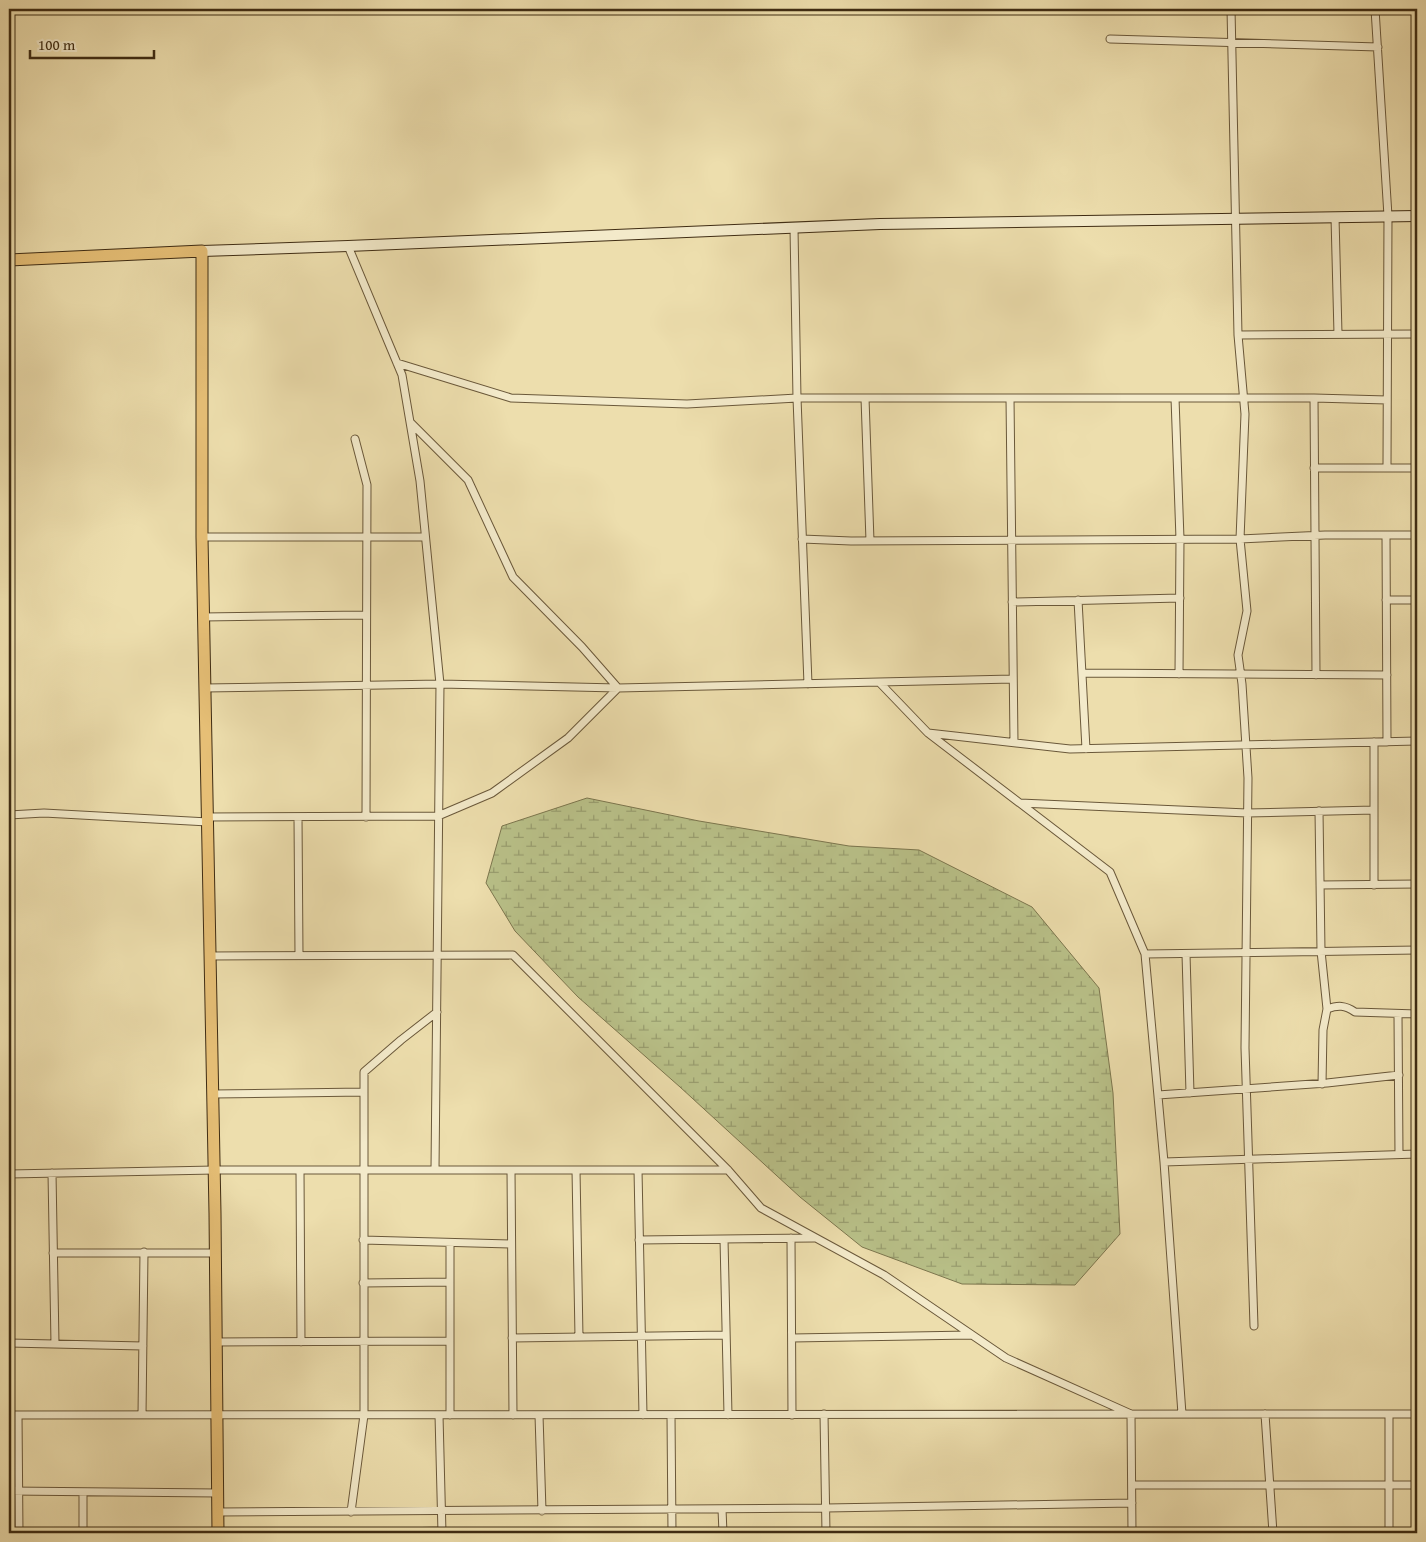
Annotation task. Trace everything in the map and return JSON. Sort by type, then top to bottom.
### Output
[{"type":"main road","points":[[9,260],[880,224],[1417,216]]},
{"type":"main road","points":[[202,251],[202,537],[216,1253],[218,1533]]},
{"type":"street","points":[[1231,9],[1238,335],[1245,414],[1240,539],[1247,611],[1238,655],[1248,778],[1245,1048],[1254,1326]]},
{"type":"street","points":[[1375,9],[1388,216],[1386,468]]},
{"type":"street","points":[[1110,39],[1378,47]]},
{"type":"street","points":[[1335,217],[1338,334]]},
{"type":"street","points":[[794,228],[797,398],[808,684]]},
{"type":"street","points":[[348,246],[402,375],[420,481],[440,684],[435,1170]]},
{"type":"street","points":[[1238,335],[1417,334]]},
{"type":"street","points":[[397,363],[511,398],[687,404],[797,398],[1314,398],[1387,400]]},
{"type":"street","points":[[865,398],[870,541]]},
{"type":"street","points":[[1010,398],[1014,742]]},
{"type":"street","points":[[1175,398],[1180,539],[1179,674]]},
{"type":"street","points":[[1314,398],[1316,675]]},
{"type":"street","points":[[410,423],[468,480],[513,577],[582,647],[618,688]]},
{"type":"street","points":[[354,439],[366,485],[366,817]]},
{"type":"street","points":[[1314,468],[1417,468]]},
{"type":"street","points":[[1386,535],[1387,742]]},
{"type":"street","points":[[802,539],[870,541],[1240,539],[1417,535]]},
{"type":"street","points":[[202,537],[425,537]]},
{"type":"street","points":[[1012,602],[1180,598]]},
{"type":"street","points":[[1078,600],[1086,749]]},
{"type":"street","points":[[1386,600],[1417,600]]},
{"type":"street","points":[[203,617],[366,615]]},
{"type":"street","points":[[1082,673],[1387,676]]},
{"type":"street","points":[[205,688],[440,684],[618,688],[1013,679]]},
{"type":"street","points":[[879,682],[928,733],[1110,872],[1145,954],[1164,1162],[1182,1414]]},
{"type":"street","points":[[9,815],[44,813],[207,820],[438,816],[492,793],[568,738],[618,688]]},
{"type":"street","points":[[928,733],[1070,749],[1417,741]]},
{"type":"street","points":[[1374,742],[1374,885]]},
{"type":"street","points":[[1020,803],[1248,813],[1374,810]]},
{"type":"street","points":[[1319,810],[1320,951],[1327,1009],[1323,1030],[1322,1084]]},
{"type":"street","points":[[298,817],[299,956]]},
{"type":"street","points":[[1320,885],[1417,884]]},
{"type":"street","points":[[1145,954],[1417,950]]},
{"type":"street","points":[[1186,954],[1190,1093]]},
{"type":"street","points":[[210,956],[512,955],[728,1170],[761,1208],[884,1275],[1006,1358],[1131,1414]]},
{"type":"street","points":[[1327,1009],[1336,1005],[1349,1008],[1355,1012],[1398,1015],[1417,1014]]},
{"type":"street","points":[[351,1512],[364,1415],[364,1072],[437,1012]]},
{"type":"street","points":[[1398,1015],[1399,1154]]},
{"type":"street","points":[[1158,1095],[1322,1084],[1399,1076]]},
{"type":"street","points":[[213,1094],[364,1092]]},
{"type":"street","points":[[1164,1162],[1417,1154]]},
{"type":"street","points":[[9,1174],[214,1170],[728,1170]]},
{"type":"street","points":[[300,1170],[301,1342]]},
{"type":"street","points":[[511,1170],[513,1415]]},
{"type":"street","points":[[576,1170],[579,1337]]},
{"type":"street","points":[[638,1170],[643,1415]]},
{"type":"street","points":[[52,1173],[55,1344]]},
{"type":"street","points":[[791,1238],[792,1414]]},
{"type":"street","points":[[639,1240],[816,1238]]},
{"type":"street","points":[[724,1239],[728,1415]]},
{"type":"street","points":[[363,1240],[511,1244]]},
{"type":"street","points":[[450,1243],[450,1415]]},
{"type":"street","points":[[142,1415],[144,1252]]},
{"type":"street","points":[[53,1253],[216,1253]]},
{"type":"street","points":[[363,1283],[450,1282]]},
{"type":"street","points":[[512,1338],[726,1335]]},
{"type":"street","points":[[792,1338],[972,1335]]},
{"type":"street","points":[[216,1342],[450,1340]]},
{"type":"street","points":[[9,1343],[143,1346]]},
{"type":"street","points":[[824,1414],[826,1533]]},
{"type":"street","points":[[1131,1414],[1132,1533]]},
{"type":"street","points":[[1265,1414],[1274,1533]]},
{"type":"street","points":[[1389,1414],[1389,1533]]},
{"type":"street","points":[[9,1415],[1417,1414]]},
{"type":"street","points":[[18,1415],[19,1533]]},
{"type":"street","points":[[362,1533],[442,1532],[439,1415]]},
{"type":"street","points":[[539,1415],[542,1511]]},
{"type":"street","points":[[671,1415],[672,1533]]},
{"type":"street","points":[[1132,1485],[1417,1485]]},
{"type":"street","points":[[9,1491],[218,1493]]},
{"type":"street","points":[[83,1492],[83,1533]]},
{"type":"street","points":[[218,1512],[441,1512],[1132,1503]]},
{"type":"street","points":[[722,1509],[723,1533]]},
{"type":"green space","points":[[587,798],[699,821],[849,846],[919,850],[1032,907],[1099,988],[1113,1093],[1120,1234],[1075,1285],[962,1284],[862,1247],[800,1197],[578,997],[515,931],[486,883],[502,826]]}]
